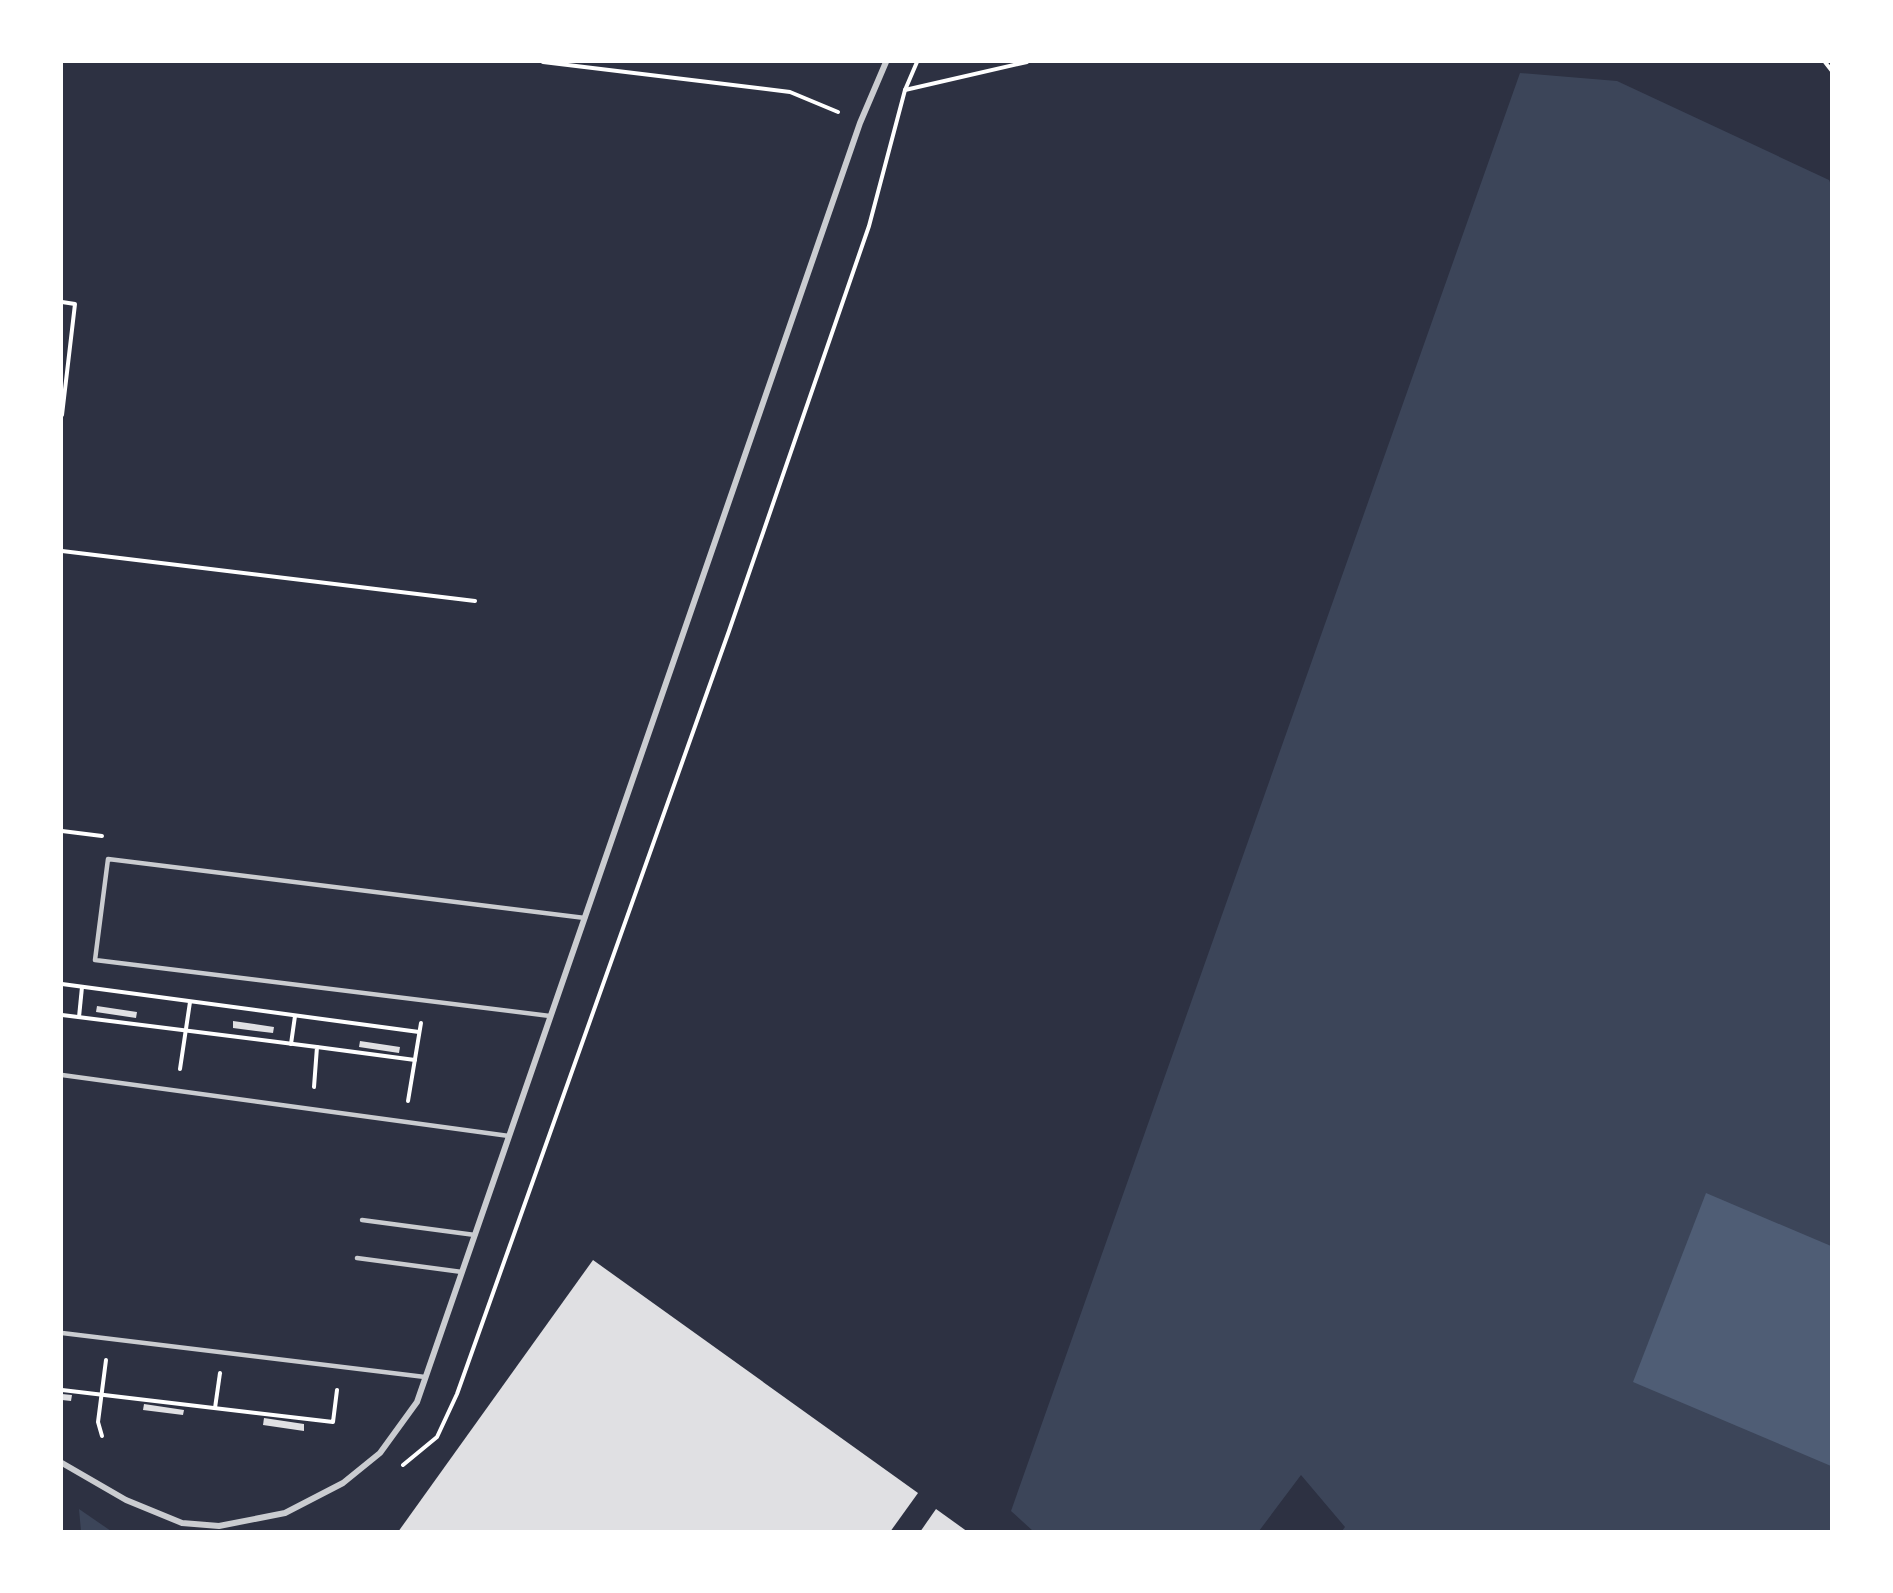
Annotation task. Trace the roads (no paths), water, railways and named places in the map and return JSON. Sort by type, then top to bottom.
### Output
[{"type":"street","points":[[62,1463],[126,1500],[182,1523],[219,1529],[285,1513],[342,1483],[380,1453],[417,1402],[860,123],[886,62]]},
{"type":"lane","points":[[550,1016],[95,960],[108,860],[585,918]]},
{"type":"lane","points":[[62,1075],[509,1136]]},
{"type":"lane","points":[[362,1220],[475,1235]]},
{"type":"lane","points":[[357,1258],[462,1272]]},
{"type":"lane","points":[[62,1333],[425,1377]]}]
